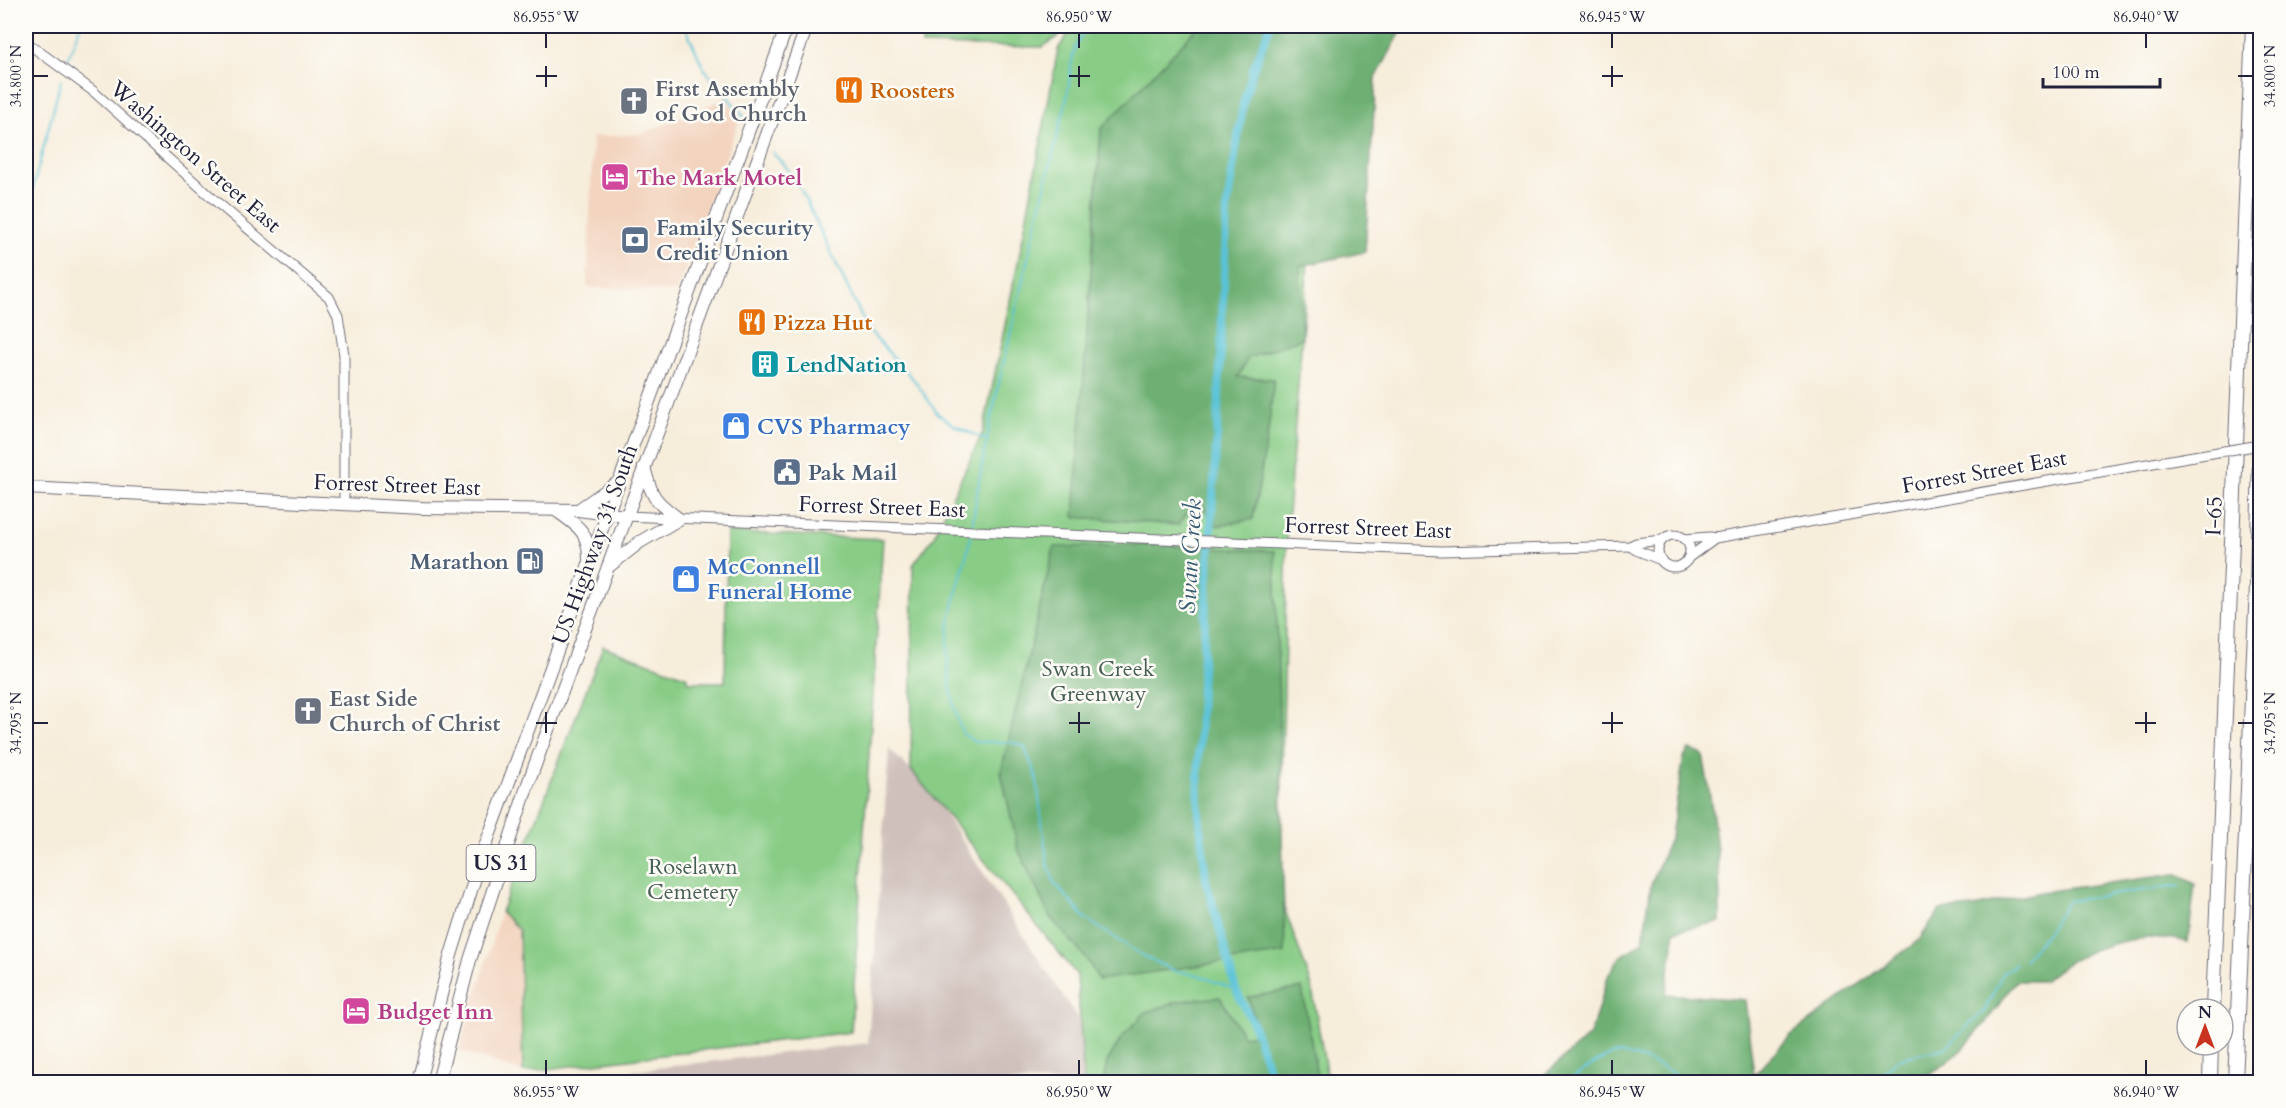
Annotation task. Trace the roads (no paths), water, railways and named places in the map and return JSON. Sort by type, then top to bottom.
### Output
[{"type":"highway","name":"I-65","points":[[2213,997],[2253,26]]},
{"type":"highway","points":[[2235,1083],[2257,597],[2260,454]]},
{"type":"highway","points":[[2210,1083],[2211,1057]]},
{"type":"main road","name":"US Highway 31 South","points":[[419,1083],[451,955],[482,855],[787,26]]},
{"type":"main road","name":"US Highway 31 South","points":[[438,1083],[485,910],[528,784],[807,26]]},
{"type":"main road","points":[[607,567],[640,542],[679,519],[657,503],[652,495],[644,467]]},
{"type":"main road","points":[[578,510],[621,480]]},
{"type":"main road","name":"Forrest Street East","points":[[26,488],[344,503],[578,510],[626,516]]},
{"type":"main road","points":[[557,511],[579,527],[585,535],[589,545],[590,561]]},
{"type":"street","name":"Washington Street East","points":[[26,42],[93,91],[329,297],[335,307],[342,332],[344,355],[344,503]]},
{"type":"street","name":"Forrest Street East","points":[[1684,539],[1715,538],[2260,445]]},
{"type":"street","name":"Forrest Street East","points":[[626,516],[1230,544],[1441,551],[1630,546],[1635,543],[1662,540]]},
{"type":"street","points":[[1673,535],[1684,539],[1689,546],[1688,558],[1682,564],[1666,565],[1658,552],[1662,540],[1673,535]]},
{"type":"street","name":"Forrest Street East","points":[[1688,558],[1715,538]]},
{"type":"street","name":"Forrest Street East","points":[[1630,546],[1661,560]]},
{"type":"waterway","points":[[67,61],[80,26]]},
{"type":"waterway","points":[[685,26],[703,67],[744,117]]},
{"type":"waterway","points":[[972,528],[995,402],[1065,106],[1073,54],[1089,26]]},
{"type":"waterway","name":"Swan Creek","points":[[1270,26],[1253,69],[1243,104],[1227,207],[1198,778],[1206,880],[1236,990],[1253,1024],[1273,1082]]},
{"type":"waterway","points":[[26,215],[61,80]]},
{"type":"waterway","points":[[772,152],[787,168],[801,190],[868,330],[914,380],[938,414],[955,426],[986,440]]},
{"type":"waterway","points":[[971,534],[952,611],[948,642],[948,673],[963,734],[975,742],[1011,742],[1024,746],[1036,775],[1047,862],[1054,882],[1086,919],[1143,956],[1175,971],[1198,975],[1236,990]]},
{"type":"waterway","points":[[2024,960],[2046,934],[2068,901],[2172,886],[2180,887]]},
{"type":"waterway","points":[[1868,1082],[1883,1073],[1897,1059],[1945,1048],[1985,1010],[2003,972],[2016,964]]},
{"type":"waterway","points":[[1566,1082],[1605,1058],[1619,1054],[1650,1062],[1686,1082]]},
{"type":"place","name":"Roosters","points":[[849,90]]},
{"type":"place","name":"First Assembly of God Church","points":[[634,101]]},
{"type":"place","name":"The Mark Motel","points":[[615,177]]},
{"type":"place","name":"Family Security Credit Union","points":[[635,240]]},
{"type":"place","name":"Pizza Hut","points":[[752,322]]},
{"type":"place","name":"LendNation","points":[[765,364]]},
{"type":"place","name":"CVS Pharmacy","points":[[736,426]]},
{"type":"place","name":"Pak Mail","points":[[787,472]]},
{"type":"place","name":"Marathon","points":[[530,561]]},
{"type":"place","name":"McConnell Funeral Home","points":[[686,579]]},
{"type":"place","name":"East Side Church of Christ","points":[[308,711]]},
{"type":"place","name":"Budget Inn","points":[[356,1011]]},
{"type":"park label","name":"Swan Creek Greenway","points":[[1098,680]]},
{"type":"park label","name":"Roselawn Cemetery","points":[[693,878]]}]
